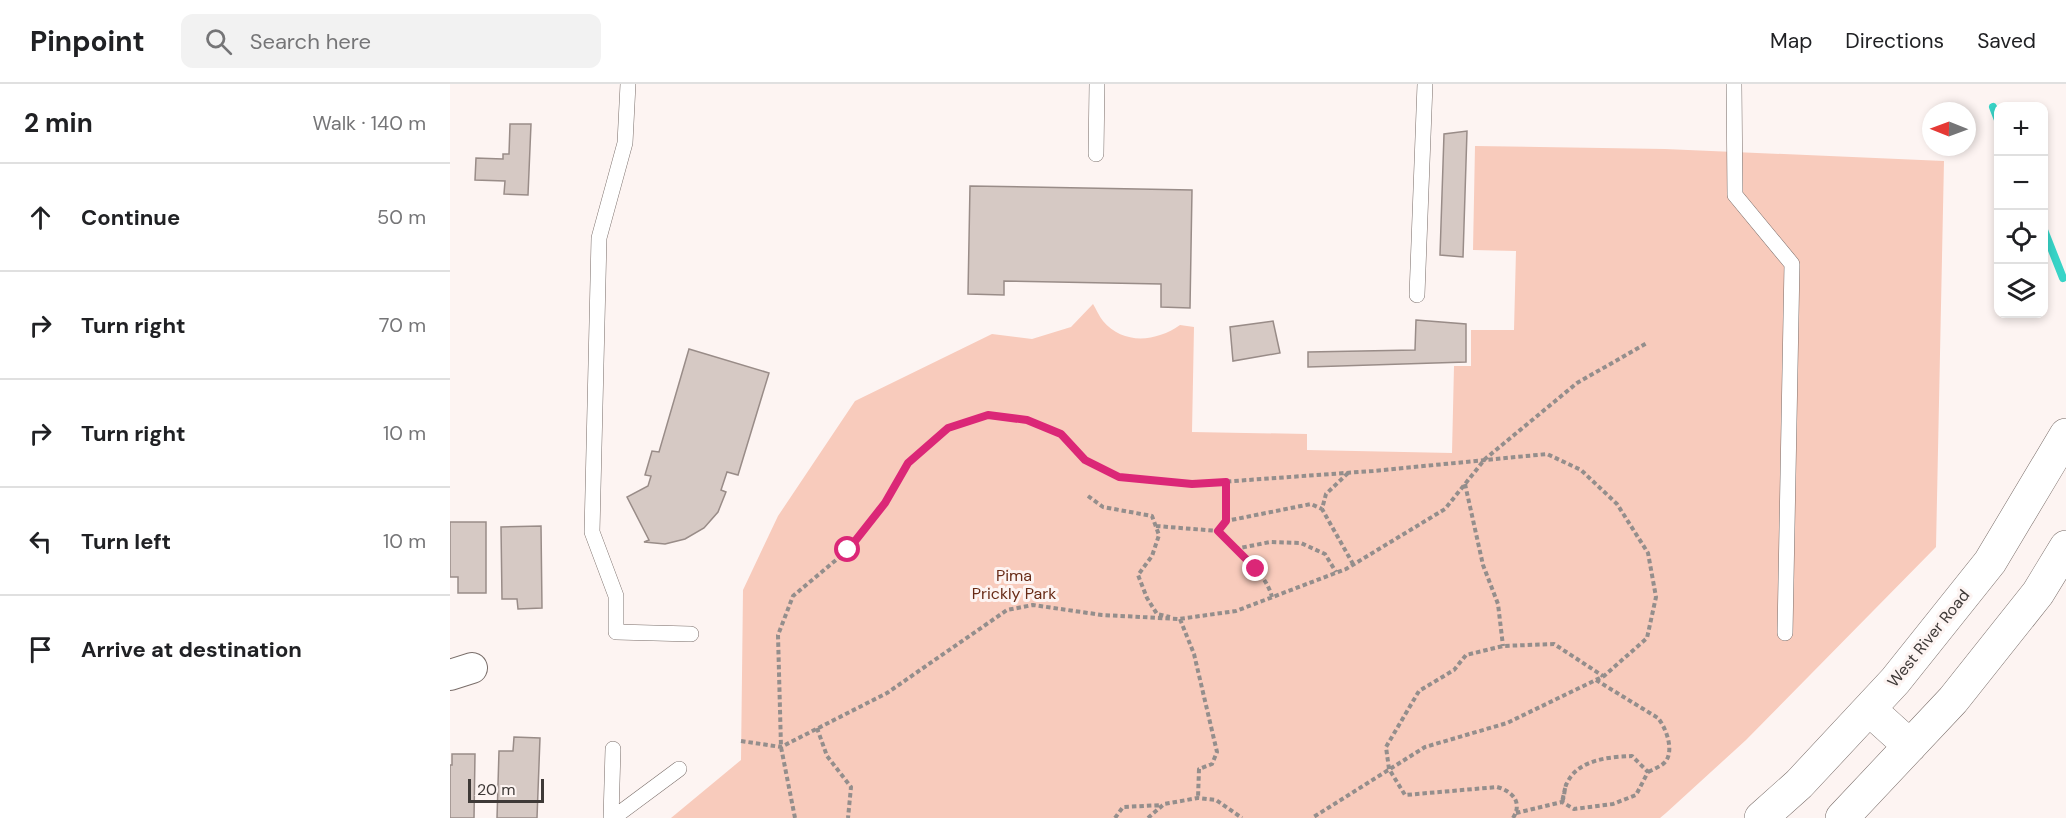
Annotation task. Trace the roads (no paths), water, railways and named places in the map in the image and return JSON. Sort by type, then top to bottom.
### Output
[{"type":"main road","name":"West River Road","points":[[1761,818],[1799,784],[1895,681],[1990,562],[2066,435]]},
{"type":"main road","points":[[1842,818],[1953,700],[2038,593],[2066,547]]},
{"type":"main road","points":[[1869,709],[1910,746]]},
{"type":"lane","points":[[628,84],[625,143],[599,238],[592,532],[616,596],[616,632],[691,634]]},
{"type":"lane","points":[[1096,154],[1097,84]]},
{"type":"lane","points":[[1417,295],[1425,84]]},
{"type":"lane","points":[[1734,84],[1735,195],[1792,264],[1785,633]]},
{"type":"lane","points":[[612,818],[613,749]]},
{"type":"lane","points":[[612,818],[679,768]]},
{"type":"waterway","points":[[2048,240],[2063,278]]},
{"type":"park label","name":"Pima Prickly Park","points":[[1014,584]]}]
